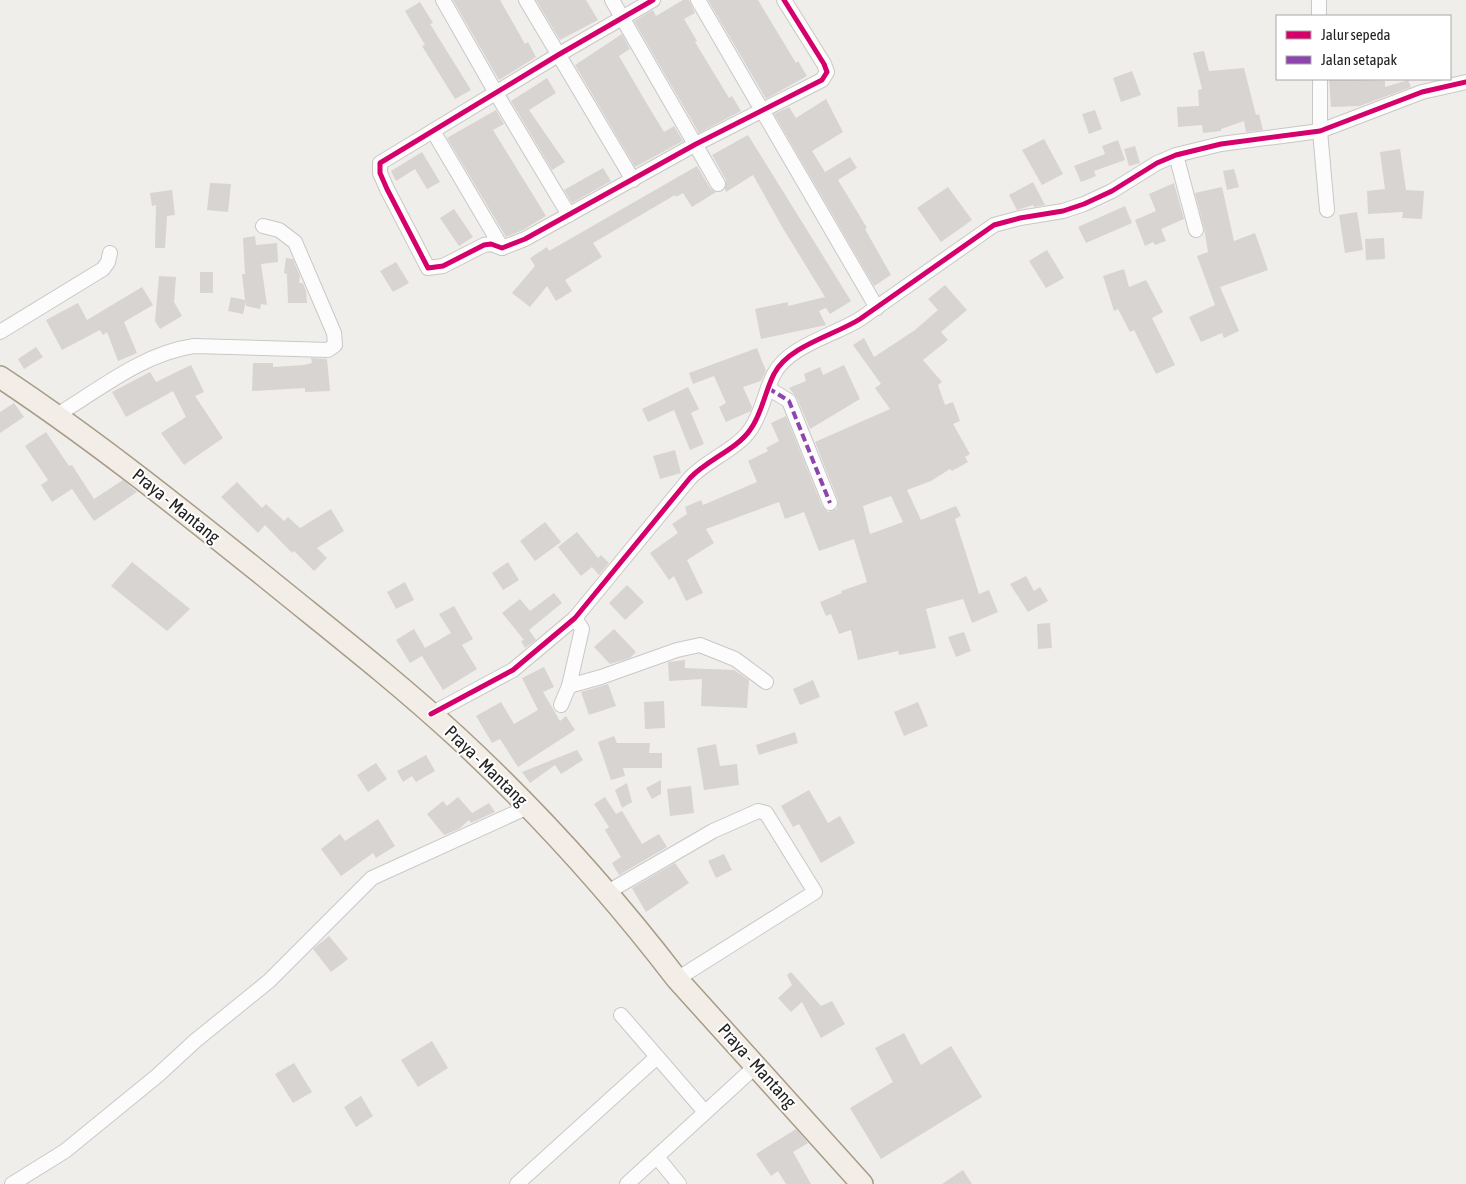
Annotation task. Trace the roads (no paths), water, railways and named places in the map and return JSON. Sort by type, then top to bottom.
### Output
[{"type":"main road","name":"Praya - Mantang","points":[[0,377],[57,415],[144,480],[368,660],[431,714],[528,806],[650,943],[677,979],[757,1065],[862,1184]]},
{"type":"street","points":[[443,0],[569,215]]},
{"type":"street","points":[[526,0],[633,180]]},
{"type":"street","points":[[612,0],[718,184]]},
{"type":"street","points":[[654,0],[558,55],[379,164],[387,189],[425,266],[432,270],[486,244],[502,248],[525,239],[696,144],[822,80],[827,72],[824,64],[784,0]]},
{"type":"street","points":[[698,0],[877,308]]},
{"type":"street","points":[[1319,0],[1319,15]]},
{"type":"street","points":[[1320,80],[1320,131],[1327,210]]},
{"type":"street","points":[[431,714],[513,670],[575,618],[702,465],[743,438],[750,430],[778,368],[790,356],[811,343],[841,331],[994,226],[1020,218],[1063,211],[1084,204],[1112,191],[1157,163],[1176,155],[1221,144],[1320,131],[1422,92],[1466,82]]},
{"type":"street","points":[[432,131],[502,248]]},
{"type":"street","points":[[1176,155],[1196,230]]},
{"type":"street","points":[[57,415],[147,361],[177,349],[194,346],[328,350],[335,345],[334,333],[295,242],[279,230],[263,226]]},
{"type":"street","points":[[0,332],[103,269],[108,262],[110,253]]},
{"type":"street","points":[[768,388],[789,401],[830,503]]},
{"type":"street","points":[[561,705],[569,686],[582,629],[575,618]]},
{"type":"street","points":[[569,686],[601,677],[677,650],[700,645],[735,659],[766,682]]},
{"type":"street","points":[[12,1184],[65,1151],[269,981],[372,878],[528,806]]},
{"type":"street","points":[[606,893],[713,831],[758,812],[766,813],[815,892],[677,979]]},
{"type":"street","points":[[621,1015],[705,1112]]},
{"type":"street","points":[[517,1184],[657,1057]]},
{"type":"street","points":[[627,1184],[757,1065]]},
{"type":"street","points":[[656,1156],[679,1184]]}]
